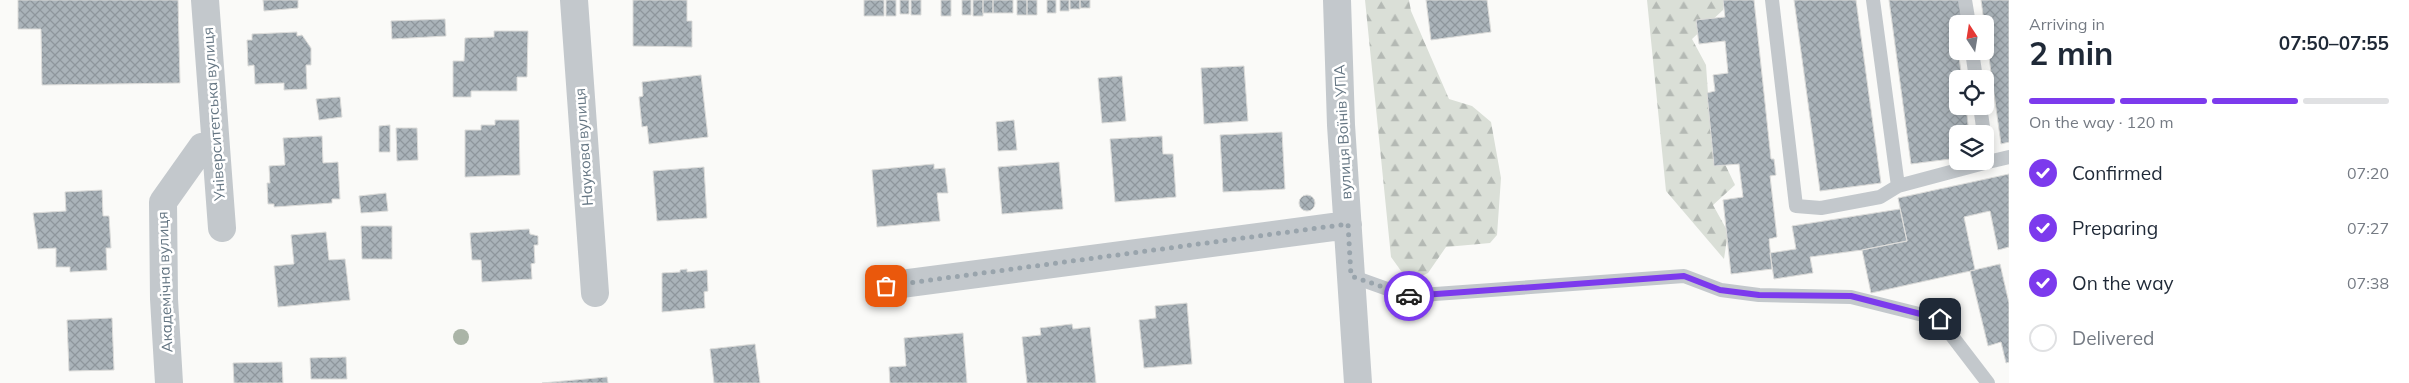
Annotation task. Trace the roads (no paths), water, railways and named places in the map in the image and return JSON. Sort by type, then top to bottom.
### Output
[{"type":"street","name":"Університетська вулиця","points":[[206,0],[222,228]]},
{"type":"street","name":"Наукова вулиця","points":[[574,0],[595,293]]},
{"type":"street","name":"вулиця Воїнів УПА","points":[[1337,0],[1341,125],[1358,383]]},
{"type":"street","name":"Академічна вулиця","points":[[169,383],[164,299],[163,202],[202,146],[215,144]]},
{"type":"street","points":[[886,286],[1348,224]]},
{"type":"lane","points":[[1772,0],[1796,206],[1822,208],[1880,197],[1898,186],[1958,170]]},
{"type":"lane","points":[[1873,0],[1898,186]]},
{"type":"lane","points":[[1965,0],[1967,15]]},
{"type":"lane","points":[[1994,161],[2009,157]]},
{"type":"lane","points":[[1351,276],[1407,296],[1684,276],[1720,290],[1851,296],[1940,319],[1983,379],[1988,383]]}]
